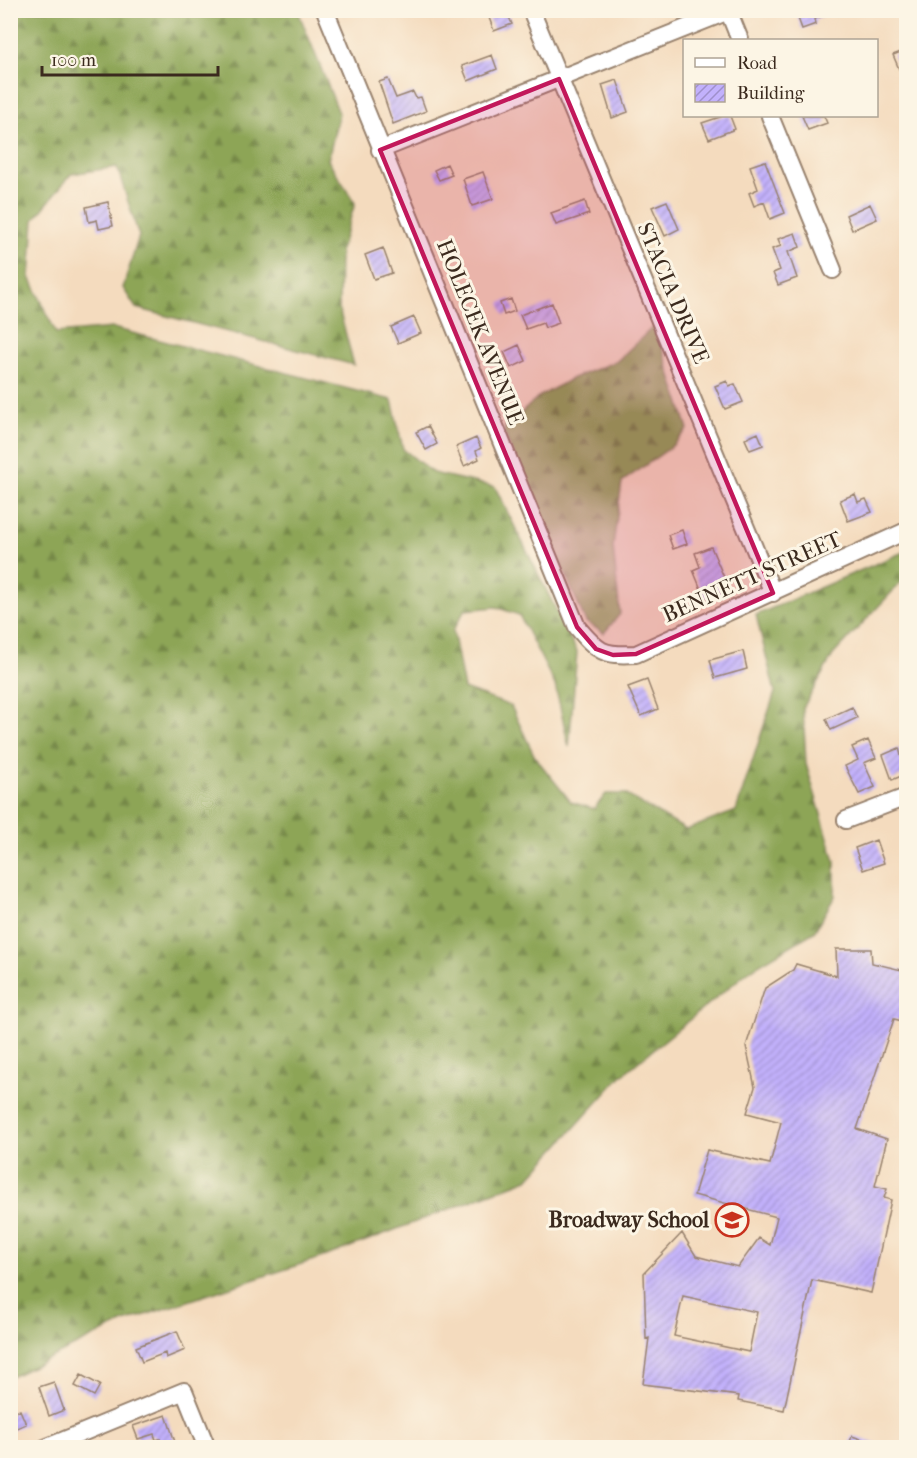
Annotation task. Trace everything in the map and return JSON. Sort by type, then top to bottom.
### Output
[{"type":"street","name":"HOLECEK AVENUE","points":[[325,10],[380,150],[577,627],[596,649],[613,655]]},
{"type":"street","name":"STACIA DRIVE","points":[[531,10],[773,593]]},
{"type":"street","points":[[380,150],[729,11],[740,39]]},
{"type":"street","points":[[770,117],[833,270]]},
{"type":"street","name":"BENNETT STREET","points":[[613,655],[636,654],[906,531]]},
{"type":"street","points":[[846,820],[906,797]]},
{"type":"street","points":[[45,1448],[184,1391],[207,1448]]},
{"type":"highlighted area","points":[[559,79],[773,593],[636,654],[613,655],[596,649],[577,627],[380,150]]},
{"type":"green space","points":[[11,10],[298,11],[339,113],[328,160],[355,203],[340,252],[339,309],[354,365],[136,308],[123,288],[139,236],[117,167],[71,174],[34,220],[30,277],[56,333],[113,328],[392,400],[403,449],[433,473],[495,487],[577,652],[569,747],[555,685],[519,615],[496,607],[465,610],[453,630],[464,689],[511,706],[535,757],[571,802],[594,809],[606,794],[625,794],[686,830],[736,811],[775,692],[756,615],[906,551],[906,577],[833,655],[803,708],[806,764],[835,861],[835,896],[814,932],[750,970],[621,1076],[528,1179],[329,1255],[124,1322],[11,1377]]},
{"type":"green space","points":[[655,325],[688,429],[671,447],[622,482],[613,546],[620,614],[604,633],[586,622],[504,433],[507,413],[520,414],[538,397],[573,378],[617,361]]},
{"type":"building","points":[[506,10],[512,24],[494,31],[488,15]]},
{"type":"building","points":[[795,10],[835,11],[815,19],[816,24],[802,29]]},
{"type":"building","points":[[906,50],[906,66],[899,69],[893,55]]},
{"type":"building","points":[[492,55],[497,69],[468,81],[462,66]]},
{"type":"building","points":[[388,79],[396,98],[413,92],[416,98],[421,97],[426,111],[393,124],[379,82]]},
{"type":"building","points":[[617,80],[628,112],[612,118],[602,85]]},
{"type":"building","points":[[720,117],[730,117],[735,129],[709,139],[702,123]]},
{"type":"building","points":[[802,117],[824,117],[827,123],[808,130]]},
{"type":"building","points":[[765,161],[785,213],[770,219],[764,202],[754,206],[749,193],[758,189],[750,166]]},
{"type":"building","points":[[447,164],[452,175],[439,180],[434,170]]},
{"type":"building","points":[[483,172],[493,199],[472,206],[463,179]]},
{"type":"building","points":[[585,201],[589,214],[556,225],[551,213]]},
{"type":"building","points":[[667,201],[679,229],[665,236],[652,207]]},
{"type":"building","points":[[108,202],[113,226],[99,229],[97,220],[89,222],[86,207]]},
{"type":"building","points":[[870,204],[877,219],[852,230],[846,215]]},
{"type":"building","points":[[795,233],[800,247],[788,252],[797,278],[778,285],[773,273],[780,270],[772,249],[781,246],[778,239]]},
{"type":"building","points":[[383,248],[392,273],[374,279],[365,255]]},
{"type":"building","points":[[511,299],[515,311],[504,315],[500,303]]},
{"type":"building","points":[[552,303],[559,323],[545,328],[543,323],[526,329],[520,315]]},
{"type":"building","points":[[414,317],[421,333],[398,343],[391,327]]},
{"type":"building","points":[[519,345],[526,361],[511,368],[504,352]]},
{"type":"building","points":[[727,381],[729,386],[735,384],[743,402],[725,409],[715,386]]},
{"type":"building","points":[[428,426],[437,444],[426,450],[416,432]]},
{"type":"building","points":[[758,433],[763,445],[750,450],[745,439]]},
{"type":"building","points":[[476,438],[481,448],[476,451],[479,459],[464,466],[456,447]]},
{"type":"building","points":[[855,494],[858,502],[866,499],[872,512],[848,521],[840,500]]},
{"type":"building","points":[[682,530],[687,544],[673,549],[668,535]]},
{"type":"building","points":[[711,547],[729,589],[705,599],[693,570],[700,567],[695,553]]},
{"type":"building","points":[[743,651],[747,669],[715,678],[710,660]]},
{"type":"building","points":[[647,680],[658,709],[641,716],[628,687]]},
{"type":"building","points":[[852,707],[857,718],[831,730],[826,719]]},
{"type":"building","points":[[868,740],[876,758],[864,763],[875,787],[859,794],[845,766],[858,760],[852,747]]},
{"type":"building","points":[[899,748],[906,774],[892,780],[883,755]]},
{"type":"building","points":[[876,840],[884,863],[863,870],[855,848]]},
{"type":"building","points":[[836,949],[871,949],[872,963],[906,971],[906,1022],[894,1019],[857,1129],[887,1139],[875,1186],[887,1189],[884,1198],[891,1200],[871,1293],[812,1280],[784,1410],[738,1401],[739,1396],[643,1384],[649,1338],[646,1339],[644,1273],[682,1233],[696,1256],[738,1267],[759,1238],[770,1245],[777,1217],[694,1195],[707,1150],[770,1164],[781,1122],[747,1113],[755,1087],[746,1046],[765,988],[793,970],[796,964],[837,976]],"holes":[[[683,1296],[757,1312],[749,1352],[674,1336]]]},
{"type":"building","points":[[177,1331],[185,1350],[166,1358],[165,1353],[142,1362],[136,1347]]},
{"type":"building","points":[[81,1375],[100,1385],[94,1396],[75,1386]]},
{"type":"building","points":[[54,1382],[64,1410],[49,1416],[39,1387]]},
{"type":"building","points":[[20,1410],[26,1424],[10,1431],[10,1414]]},
{"type":"building","points":[[166,1415],[177,1448],[162,1448],[160,1439],[156,1440],[154,1434],[138,1439],[133,1426]]},
{"type":"building","points":[[852,1436],[883,1446],[883,1448],[848,1448]]},
{"type":"place","name":"Broadway School","points":[[732,1220]]}]
